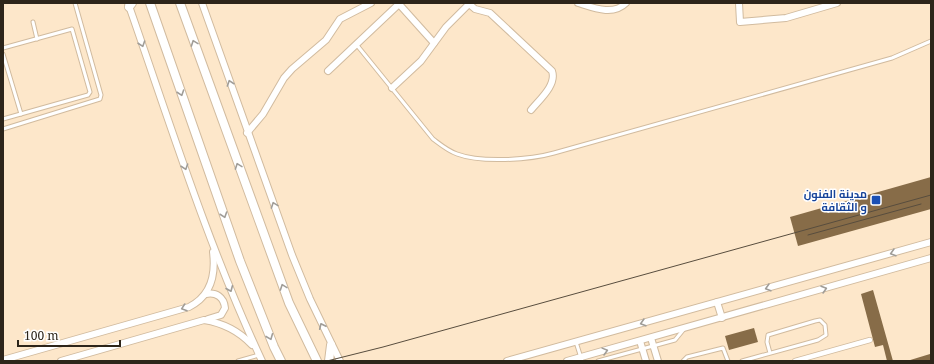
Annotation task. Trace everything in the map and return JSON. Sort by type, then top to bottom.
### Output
[{"type":"main road","points":[[150,3],[240,261],[281,361]]},
{"type":"main road","points":[[180,3],[289,303],[317,361]]},
{"type":"main road","points":[[330,361],[331,345]]},
{"type":"street","points":[[202,3],[292,255],[331,345],[340,361]]},
{"type":"street","points":[[248,133],[263,114],[284,78],[292,69],[326,40],[340,19],[371,3]]},
{"type":"street","points":[[328,71],[399,3],[434,43]]},
{"type":"street","points":[[392,88],[421,61],[446,27],[468,3],[475,9],[490,13],[552,72],[553,78],[551,85],[531,110]]},
{"type":"street","points":[[578,3],[608,11],[618,9],[626,3]]},
{"type":"street","points":[[739,3],[740,22],[786,18],[838,3]]},
{"type":"street","points":[[130,4],[211,241],[261,358]]},
{"type":"street","points":[[3,360],[185,308],[197,302],[206,294],[213,271],[214,256],[211,241]]},
{"type":"street","points":[[507,361],[931,242]]},
{"type":"street","points":[[567,361],[581,359],[931,258]]},
{"type":"street","points":[[61,361],[221,315],[225,308],[224,302],[219,296],[206,294]]},
{"type":"street","points":[[717,302],[722,318]]},
{"type":"street","points":[[204,320],[220,323],[235,330],[248,341],[261,358]]},
{"type":"street","points":[[651,338],[658,361]]},
{"type":"street","points":[[795,361],[870,340]]},
{"type":"street","points":[[640,341],[646,361]]},
{"type":"lane","points":[[3,129],[100,99],[101,95],[75,3]]},
{"type":"lane","points":[[33,22],[37,39]]},
{"type":"lane","points":[[3,48],[82,26]]},
{"type":"lane","points":[[3,119],[88,96],[90,93],[72,29]]},
{"type":"lane","points":[[356,44],[433,139],[456,154],[482,158],[532,158],[884,60],[901,55],[931,41]]},
{"type":"lane","points":[[3,54],[21,114]]},
{"type":"lane","points":[[742,361],[823,338],[826,335],[825,325],[820,320],[768,335],[767,342],[770,353]]},
{"type":"lane","points":[[598,361],[675,340],[682,334],[685,328]]},
{"type":"lane","points":[[576,342],[581,359]]},
{"type":"lane","points":[[683,361],[687,357],[723,348],[728,361]]},
{"type":"lane","points":[[238,361],[261,358]]},
{"type":"building","points":[[931,177],[931,209],[798,246],[790,217]]},
{"type":"building","points":[[873,290],[893,361],[887,361],[883,345],[875,347],[861,294]]},
{"type":"building","points":[[754,328],[758,342],[729,350],[725,336]]},
{"type":"building","points":[[930,354],[931,360],[907,361]]},
{"type":"tram line","points":[[327,361],[383,347],[931,195]]},
{"type":"tram line","points":[[808,235],[921,204]]},
{"type":"place","name":"مدينة الفنون و الثقافة","points":[[876,200]]}]
